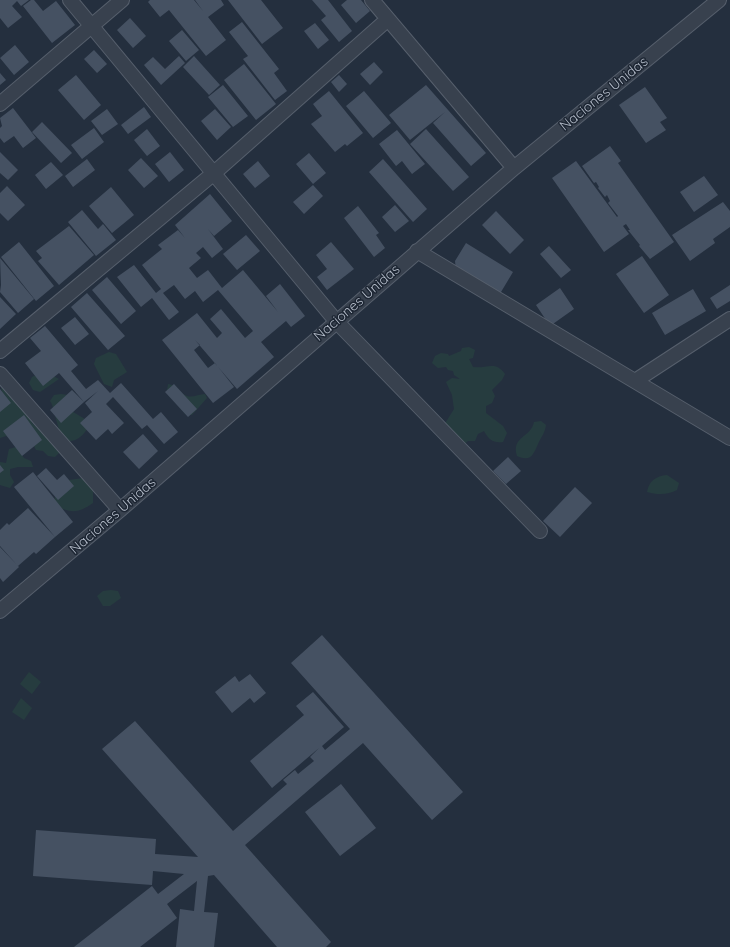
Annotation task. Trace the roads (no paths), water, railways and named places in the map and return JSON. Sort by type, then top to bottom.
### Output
[{"type":"street","points":[[70,0],[336,320],[540,530]]},
{"type":"street","points":[[0,104],[122,0]]},
{"type":"street","points":[[372,0],[514,168]]},
{"type":"street","name":"Naciones Unidas","points":[[0,612],[120,510],[336,320],[514,168],[719,0]]},
{"type":"street","points":[[0,351],[214,173],[388,19]]},
{"type":"street","points":[[417,251],[730,438]]},
{"type":"street","points":[[635,382],[730,319]]},
{"type":"street","points":[[0,374],[120,510]]}]
